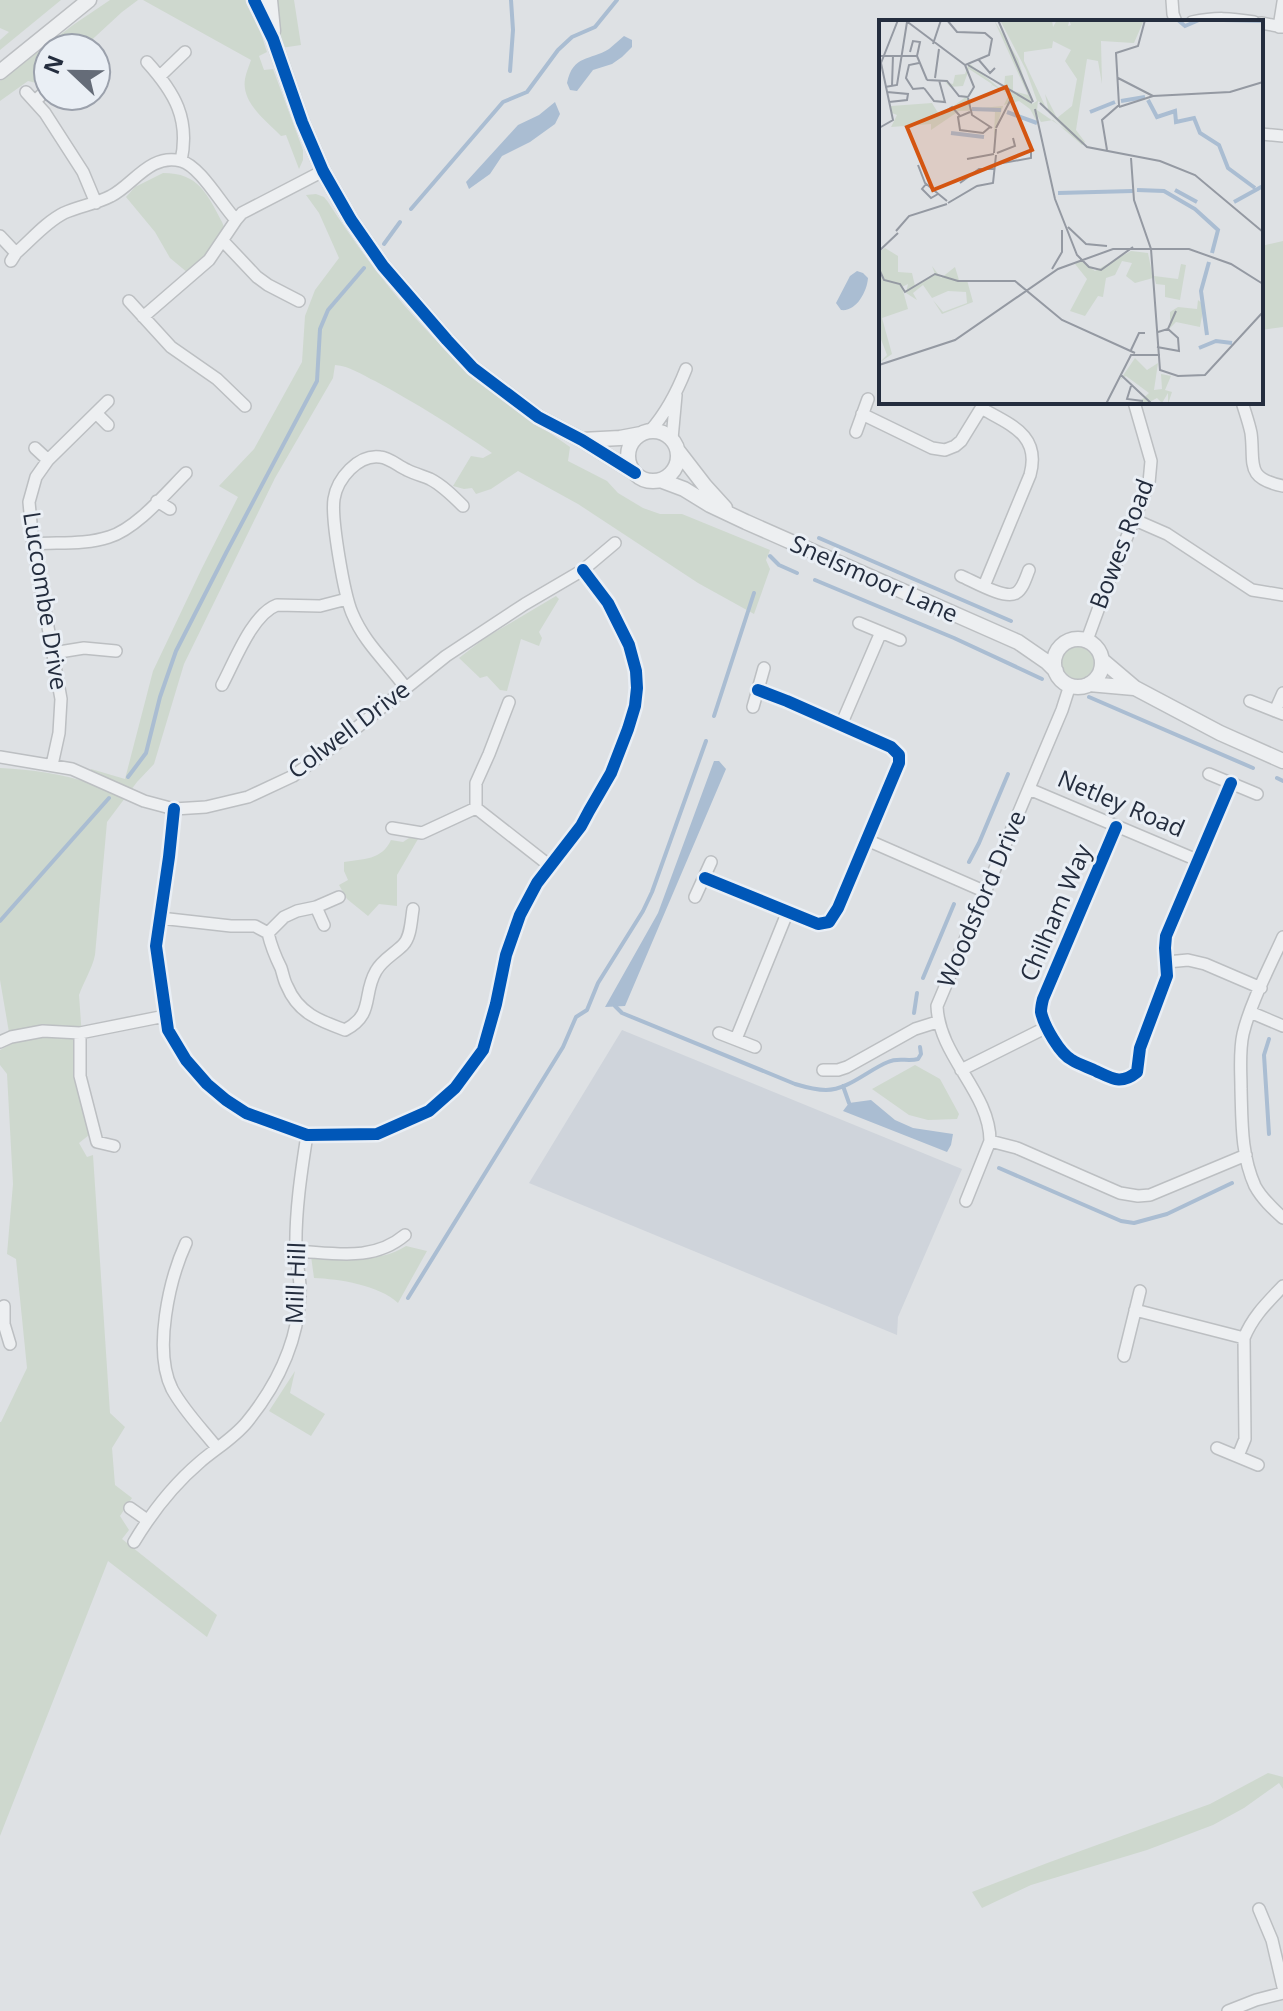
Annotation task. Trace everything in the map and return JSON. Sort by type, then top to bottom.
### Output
[{"type":"street","points":[[0,72],[89,0]]},
{"type":"street","points":[[254,0],[273,39],[323,171],[351,220],[383,266],[473,368],[550,425],[582,440],[647,480],[660,480],[673,472],[676,465],[676,395]]},
{"type":"street","points":[[270,0],[273,39]]},
{"type":"street","points":[[1172,0],[1175,20]]},
{"type":"street","points":[[1281,27],[1283,2]]},
{"type":"street","points":[[1200,20],[1213,17],[1244,20]]},
{"type":"street","points":[[160,76],[185,52]]},
{"type":"street","points":[[147,62],[173,96],[182,121],[185,139],[181,161]]},
{"type":"street","points":[[44,112],[83,172],[96,203]]},
{"type":"street","points":[[1263,134],[1283,136]]},
{"type":"street","points":[[0,236],[14,257],[59,216],[116,194],[144,169],[165,162],[189,164],[236,220]]},
{"type":"street","points":[[143,317],[209,260],[242,213],[323,171]]},
{"type":"street","points":[[223,241],[257,277],[299,301]]},
{"type":"street","points":[[129,301],[171,347],[217,379],[245,406]]},
{"type":"street","points":[[635,473],[628,457],[629,448],[634,440],[660,420],[676,395],[686,369]]},
{"type":"street","points":[[856,432],[868,399]]},
{"type":"street","name":"Luccombe Drive","points":[[52,765],[59,733],[61,699],[33,544],[29,502],[36,477],[48,460],[108,401]]},
{"type":"street","name":"Bowes Road","points":[[1087,640],[1149,483],[1151,461],[1135,404]]},
{"type":"street","points":[[1243,404],[1250,430],[1251,463],[1255,472],[1269,482],[1283,486]]},
{"type":"street","points":[[862,414],[932,448],[943,450],[961,441],[983,405],[1024,435],[1032,449],[1034,461],[984,586]]},
{"type":"street","points":[[96,413],[108,425]]},
{"type":"street","points":[[582,440],[662,432],[675,445]]},
{"type":"street","name":"Snelsmoor Lane","points":[[675,445],[705,486],[731,514]]},
{"type":"street","points":[[35,448],[48,460]]},
{"type":"street","points":[[405,687],[373,651],[358,628],[347,599],[333,514],[337,490],[355,465],[365,459],[382,457],[435,482],[463,506]]},
{"type":"street","points":[[33,544],[111,537],[157,501],[186,473]]},
{"type":"street","name":"Snelsmoor Lane","points":[[660,480],[684,489],[746,522],[1018,642],[1039,655],[1056,671]]},
{"type":"street","points":[[157,501],[170,509]]},
{"type":"street","points":[[1135,520],[1167,534],[1252,590],[1283,595]]},
{"type":"street","name":"Colwell Drive","points":[[0,757],[72,769],[144,801],[174,809],[206,807],[248,797],[293,776],[405,687],[482,631],[583,570],[615,543]]},
{"type":"street","points":[[174,809],[156,946],[168,1030],[186,1060],[207,1084],[246,1113],[307,1135],[377,1134],[429,1111],[455,1088],[483,1050],[516,926],[537,883],[581,826],[611,773],[635,706],[636,671],[629,645],[608,603],[583,570]]},
{"type":"street","points":[[961,576],[1006,595],[1015,594],[1021,589],[1029,570]]},
{"type":"street","points":[[222,685],[254,625],[270,608],[277,605],[320,606],[347,599]]},
{"type":"street","points":[[859,623],[900,640]]},
{"type":"street","points":[[841,725],[881,632]]},
{"type":"street","points":[[1135,688],[1096,683],[1077,687],[1070,685],[1059,677],[1055,656],[1063,644],[1075,639],[1087,640],[1097,648],[1102,660],[1135,688],[1220,733],[1283,761]]},
{"type":"street","name":"Snelsmoor Lane","points":[[1018,642],[1040,646],[1063,644]]},
{"type":"street","points":[[53,653],[84,648],[116,651]]},
{"type":"street","points":[[1089,684],[1099,674],[1102,660]]},
{"type":"street","points":[[753,707],[764,668]]},
{"type":"street","name":"Woodsford Drive","points":[[937,1022],[941,994],[1070,685]]},
{"type":"street","points":[[705,878],[818,924],[829,922],[838,908],[899,763],[899,756],[891,747],[758,690]]},
{"type":"street","points":[[1250,701],[1279,713],[1283,693]]},
{"type":"street","points":[[476,808],[476,783],[509,702]]},
{"type":"street","points":[[1209,774],[1257,794]]},
{"type":"street","points":[[961,1070],[1047,1027],[1070,1060],[1121,1081],[1137,1072],[1140,1048],[1167,976],[1166,936],[1231,783]]},
{"type":"street","name":"Netley Road","points":[[1029,789],[1197,860]]},
{"type":"street","points":[[476,808],[550,866]]},
{"type":"street","points":[[392,828],[422,833],[476,808]]},
{"type":"street","name":"Chilham Way","points":[[1047,1027],[1041,1010],[1043,999],[1116,827]]},
{"type":"street","points":[[867,840],[986,892]]},
{"type":"street","points":[[695,897],[711,862]]},
{"type":"street","points":[[268,933],[284,917],[339,897]]},
{"type":"street","points":[[316,907],[324,925]]},
{"type":"street","points":[[268,933],[272,953],[300,1008],[315,1019],[345,1030],[359,1023],[376,970],[405,943],[413,909]]},
{"type":"street","points":[[736,1039],[788,911]]},
{"type":"street","points":[[160,918],[255,926],[268,933]]},
{"type":"street","points":[[1283,937],[1250,1012],[1240,1055],[1246,1155],[1256,1188],[1283,1218]]},
{"type":"street","points":[[1167,962],[1188,960],[1205,964],[1261,988]]},
{"type":"street","points":[[1250,1012],[1283,1026]]},
{"type":"street","points":[[0,1042],[43,1031],[80,1033],[165,1016]]},
{"type":"street","points":[[823,1070],[847,1067],[915,1029],[937,1022],[988,1121],[990,1141],[966,1201]]},
{"type":"street","points":[[80,1033],[80,1076],[92,1144],[114,1146]]},
{"type":"street","points":[[719,1033],[755,1047]]},
{"type":"street","name":"Mill Hill","points":[[134,1542],[172,1488],[245,1424],[283,1367],[296,1331],[298,1312],[300,1292],[296,1251],[307,1135]]},
{"type":"street","points":[[990,1141],[1017,1148],[1120,1193],[1138,1196],[1150,1195],[1246,1155]]},
{"type":"street","points":[[296,1251],[356,1255],[380,1251],[405,1235]]},
{"type":"street","points":[[186,1243],[177,1261],[165,1314],[165,1367],[181,1405],[217,1448]]},
{"type":"street","points":[[1238,1456],[1245,1439],[1244,1338],[1259,1310],[1283,1286]]},
{"type":"street","points":[[1124,1356],[1140,1291]]},
{"type":"street","points":[[4,1306],[2,1323],[10,1344]]},
{"type":"street","points":[[1135,1310],[1244,1338]]},
{"type":"street","points":[[1217,1448],[1258,1465]]},
{"type":"street","points":[[130,1508],[147,1520]]},
{"type":"street","points":[[1228,2011],[1283,1990],[1272,1940],[1259,1909]]},
{"type":"shaded area","points":[[0,0],[61,0],[0,50],[0,40],[9,32],[0,28]]},
{"type":"shaded area","points":[[110,0],[138,0],[100,32],[64,32]]},
{"type":"shaded area","points":[[143,0],[247,0],[267,52],[259,56],[264,70],[273,69],[303,150],[299,169],[286,135],[281,136],[262,117],[247,96],[245,79],[251,60]]},
{"type":"shaded area","points":[[272,0],[294,0],[301,45],[281,48]]},
{"type":"shaded area","points":[[32,56],[32,82],[28,81],[0,101],[0,81]]},
{"type":"shaded area","points":[[163,173],[194,181],[212,203],[224,227],[212,248],[188,273],[170,258],[155,232],[126,197],[135,187]]},
{"type":"shaded area","points":[[306,195],[324,197],[378,273],[415,318],[488,388],[570,447],[568,461],[607,481],[618,493],[643,508],[660,514],[682,514],[770,550],[766,560],[770,569],[754,614],[698,583],[578,504],[518,471],[491,489],[476,494],[472,488],[453,486],[471,456],[483,458],[492,453],[390,389],[351,369],[335,365],[333,378],[275,478],[184,664],[154,764],[107,822],[95,955],[79,995],[89,1135],[79,1143],[87,1157],[93,1155],[110,1413],[125,1427],[112,1448],[115,1485],[132,1498],[120,1516],[129,1530],[122,1539],[217,1615],[207,1637],[108,1561],[0,1836],[0,1422],[27,1368],[16,1259],[7,1254],[13,1184],[7,1074],[0,1065],[0,1050],[11,1044],[0,980],[0,768],[47,773],[92,784],[91,769],[125,779],[153,671],[238,497],[219,486],[254,449],[302,362],[305,316],[315,290],[339,258],[319,213]]},
{"type":"shaded area","points":[[1283,241],[1283,327],[1263,330],[1263,246]]},
{"type":"shaded area","points":[[556,596],[559,599],[539,632],[542,638],[539,646],[521,639],[507,691],[500,690],[487,676],[480,678],[459,658],[485,638]]},
{"type":"shaded area","points":[[1078,647],[1089,652],[1094,663],[1089,674],[1078,679],[1067,674],[1062,663],[1067,652]]},
{"type":"shaded area","points":[[417,836],[397,875],[397,906],[379,904],[368,916],[347,899],[339,885],[348,880],[344,862],[377,855],[391,840],[403,842]]},
{"type":"shaded area","points":[[622,1030],[962,1169],[898,1317],[897,1335],[529,1183]]},
{"type":"shaded area","points":[[915,1065],[940,1079],[959,1114],[957,1119],[928,1120],[909,1115],[872,1089]]},
{"type":"shaded area","points":[[406,1246],[427,1251],[398,1303],[370,1287],[314,1278],[311,1256],[372,1257]]},
{"type":"shaded area","points":[[295,1371],[290,1393],[325,1414],[311,1436],[269,1411]]},
{"type":"shaded area","points":[[1268,1773],[1283,1777],[1283,1789],[1279,1783],[1213,1825],[1147,1850],[1031,1885],[982,1908],[972,1892],[1210,1804]]},
{"type":"water","points":[[624,36],[632,40],[632,47],[622,57],[593,70],[577,91],[570,90],[567,83],[573,67],[609,49]]},
{"type":"water","points":[[555,102],[560,114],[555,124],[530,142],[502,156],[490,174],[469,189],[466,182],[518,125],[539,115]]},
{"type":"water","points":[[857,271],[868,278],[865,289],[856,304],[841,310],[836,303],[850,276]]},
{"type":"water","points":[[714,761],[719,761],[726,769],[625,1006],[605,1007],[658,913]]},
{"type":"water","points":[[871,1100],[895,1120],[913,1128],[953,1134],[947,1152],[843,1111],[849,1103]]},
{"type":"waterway","points":[[510,71],[513,30],[511,0]]},
{"type":"waterway","points":[[411,209],[503,102],[527,92],[558,50],[572,37],[595,27],[617,0]]},
{"type":"waterway","points":[[384,244],[400,222]]},
{"type":"waterway","points":[[128,777],[146,753],[176,651],[317,381],[320,329],[328,310],[364,268]]},
{"type":"waterway","points":[[819,538],[1011,621]]},
{"type":"waterway","points":[[770,556],[779,565],[797,573]]},
{"type":"waterway","points":[[815,580],[954,638],[1042,679]]},
{"type":"waterway","points":[[714,716],[754,593]]},
{"type":"waterway","points":[[1089,697],[1253,768]]},
{"type":"waterway","points":[[408,1298],[563,1047],[576,1017],[587,1010],[598,983],[643,911],[706,741]]},
{"type":"waterway","points":[[969,862],[1008,774]]},
{"type":"waterway","points":[[1277,778],[1283,781]]},
{"type":"waterway","points":[[0,921],[109,798]]},
{"type":"waterway","points":[[923,978],[954,904]]},
{"type":"waterway","points":[[914,1013],[917,993]]},
{"type":"waterway","points":[[615,1006],[622,1013],[795,1084],[818,1089],[842,1087],[892,1061],[918,1059],[920,1047]]},
{"type":"waterway","points":[[1269,1039],[1264,1055],[1269,1134]]},
{"type":"waterway","points":[[843,1086],[849,1103]]},
{"type":"waterway","points":[[999,1168],[1121,1221],[1134,1223],[1167,1214],[1232,1183]]},
{"type":"cycle path","points":[[254,0],[273,39],[323,171],[351,220],[383,266],[473,368],[538,417],[635,473]]},
{"type":"cycle path","points":[[174,809],[156,946],[168,1030],[186,1060],[207,1084],[246,1113],[307,1135],[377,1134],[429,1111],[455,1088],[483,1050],[506,955],[520,915],[537,883],[581,826],[611,773],[635,706],[636,671],[629,645],[608,603],[583,570]]},
{"type":"cycle path","points":[[705,878],[818,924],[829,922],[838,908],[899,763],[899,755],[891,747],[758,690]]},
{"type":"cycle path","points":[[1116,827],[1043,999],[1041,1012],[1053,1039],[1067,1057],[1121,1080],[1137,1072],[1140,1048],[1167,976],[1166,936],[1231,783]]}]
